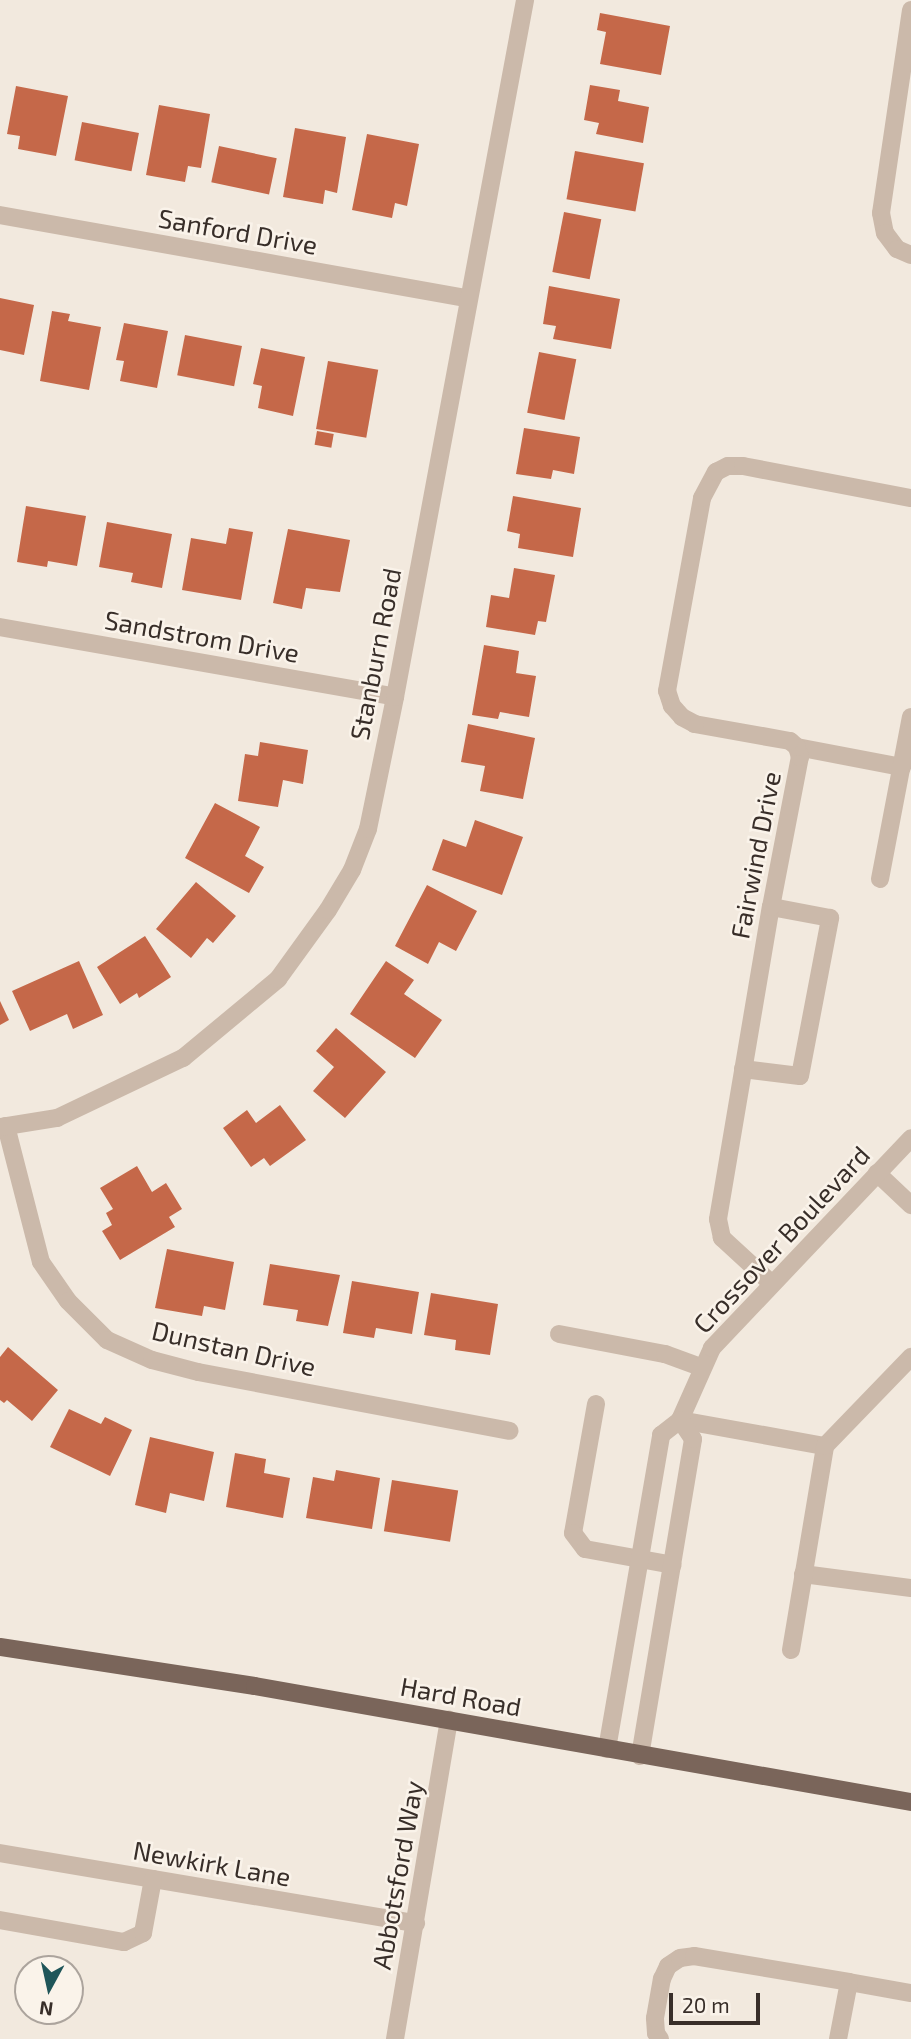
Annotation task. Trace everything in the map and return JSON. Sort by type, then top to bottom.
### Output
[{"type":"main road","name":"Hard Road","points":[[0,1647],[449,1720],[911,1802]]},
{"type":"street","name":"Stanburn Road","points":[[3,1126],[57,1118],[183,1058],[278,979],[328,910],[352,870],[368,829],[395,697],[525,0]]},
{"type":"street","points":[[911,10],[881,213],[885,233],[897,249],[911,255]]},
{"type":"street","name":"Sanford Drive","points":[[0,215],[468,298]]},
{"type":"street","name":"Fairwind Drive","points":[[771,1283],[722,1238],[718,1219],[771,907],[800,757],[797,747],[790,741],[695,724],[682,718],[672,706],[667,691],[702,498],[716,472],[728,466],[743,466],[911,498]]},
{"type":"street","name":"Sandstrom Drive","points":[[0,627],[395,697]]},
{"type":"street","points":[[880,879],[911,717]]},
{"type":"street","points":[[797,747],[902,767]]},
{"type":"street","points":[[743,1069],[800,1076],[830,918],[771,907]]},
{"type":"street","name":"Dunstan Drive","points":[[3,1126],[41,1262],[68,1301],[107,1340],[152,1360],[198,1372],[509,1430]]},
{"type":"street","name":"Crossover Boulevard","points":[[607,1749],[661,1435],[680,1420],[712,1348],[911,1138]]},
{"type":"street","points":[[877,1173],[911,1205]]},
{"type":"street","points":[[559,1334],[665,1354],[703,1368]]},
{"type":"street","points":[[791,1650],[825,1446],[911,1357]]},
{"type":"street","points":[[596,1404],[573,1533],[585,1549],[673,1565]]},
{"type":"street","points":[[680,1420],[825,1446]]},
{"type":"street","points":[[640,1756],[693,1438],[680,1420]]},
{"type":"street","points":[[803,1574],[911,1588]]},
{"type":"street","name":"Abbotsford Way","points":[[395,2039],[449,1720]]},
{"type":"street","name":"Newkirk Lane","points":[[0,1853],[416,1923]]},
{"type":"street","points":[[0,1920],[124,1942],[143,1933],[153,1879]]},
{"type":"street","points":[[660,2039],[656,2033],[656,2018],[662,1979],[668,1966],[680,1958],[694,1956],[911,1993]]},
{"type":"street","points":[[838,2039],[849,1982]]},
{"type":"building","points":[[600,13],[670,26],[661,75],[600,64],[606,32],[597,30]]},
{"type":"building","points":[[590,85],[620,90],[618,101],[649,107],[643,143],[596,134],[599,123],[584,120]]},
{"type":"building","points":[[16,86],[68,96],[56,156],[18,149],[20,136],[7,134]]},
{"type":"building","points":[[159,105],[210,114],[201,168],[188,166],[185,182],[146,175]]},
{"type":"building","points":[[82,122],[139,133],[131,171],[75,160]]},
{"type":"building","points":[[295,128],[346,137],[337,193],[325,190],[323,204],[283,197]]},
{"type":"building","points":[[367,134],[419,144],[407,206],[395,203],[392,218],[352,210]]},
{"type":"building","points":[[219,146],[277,158],[269,194],[211,182]]},
{"type":"building","points":[[575,151],[644,163],[635,211],[566,199]]},
{"type":"building","points":[[564,212],[601,219],[590,279],[552,272]]},
{"type":"building","points":[[549,286],[620,299],[611,349],[553,339],[556,326],[543,324]]},
{"type":"building","points":[[0,298],[34,305],[24,355],[0,350]]},
{"type":"building","points":[[52,311],[70,314],[68,321],[101,327],[89,390],[40,381]]},
{"type":"building","points":[[124,323],[168,331],[157,388],[120,381],[124,361],[116,360]]},
{"type":"building","points":[[185,335],[242,346],[234,386],[177,375]]},
{"type":"building","points":[[261,348],[305,357],[293,416],[258,408],[262,386],[253,384]]},
{"type":"building","points":[[539,352],[576,359],[564,420],[527,413]]},
{"type":"building","points":[[328,361],[378,370],[366,438],[316,429]]},
{"type":"building","points":[[524,428],[580,437],[574,474],[553,470],[551,479],[516,474]]},
{"type":"building","points":[[317,431],[334,434],[331,448],[315,445]]},
{"type":"building","points":[[513,496],[581,508],[573,557],[518,548],[520,534],[507,531]]},
{"type":"building","points":[[26,506],[86,516],[77,566],[48,561],[47,567],[17,562]]},
{"type":"building","points":[[107,522],[172,534],[162,588],[131,582],[133,573],[99,567]]},
{"type":"building","points":[[229,528],[253,532],[241,600],[182,590],[191,538],[226,544]]},
{"type":"building","points":[[288,529],[350,540],[340,592],[306,588],[302,609],[273,603]]},
{"type":"building","points":[[514,568],[555,575],[546,622],[538,621],[535,635],[486,627],[491,595],[509,598]]},
{"type":"building","points":[[484,645],[519,651],[516,673],[536,676],[529,717],[500,712],[498,719],[472,715]]},
{"type":"building","points":[[468,724],[535,738],[523,799],[480,791],[485,766],[461,762]]},
{"type":"building","points":[[260,742],[308,750],[303,784],[283,780],[278,807],[238,801],[245,754],[258,756]]},
{"type":"building","points":[[215,803],[260,827],[245,856],[264,867],[249,893],[185,858]]},
{"type":"building","points":[[475,820],[523,837],[502,895],[432,870],[443,839],[466,847]]},
{"type":"building","points":[[196,882],[236,916],[213,943],[207,938],[191,958],[156,929]]},
{"type":"building","points":[[427,885],[477,911],[456,951],[439,942],[428,964],[395,946]]},
{"type":"building","points":[[145,936],[171,977],[139,998],[137,993],[120,1004],[97,967]]},
{"type":"building","points":[[79,961],[103,1015],[73,1029],[67,1014],[30,1031],[12,991]]},
{"type":"building","points":[[386,961],[414,980],[404,994],[442,1020],[415,1058],[350,1014]]},
{"type":"building","points":[[0,1001],[9,1020],[0,1025]]},
{"type":"building","points":[[336,1028],[386,1072],[345,1118],[313,1091],[334,1067],[316,1051]]},
{"type":"building","points":[[280,1105],[306,1140],[270,1166],[264,1158],[251,1167],[223,1128],[247,1110],[256,1123]]},
{"type":"building","points":[[137,1166],[152,1192],[166,1183],[182,1209],[169,1217],[175,1227],[120,1260],[102,1231],[112,1225],[106,1213],[113,1209],[100,1188]]},
{"type":"building","points":[[167,1249],[234,1262],[225,1310],[204,1306],[202,1316],[155,1308]]},
{"type":"building","points":[[270,1264],[340,1275],[328,1326],[296,1321],[298,1310],[263,1305]]},
{"type":"building","points":[[352,1281],[419,1292],[412,1334],[376,1328],[374,1338],[343,1333]]},
{"type":"building","points":[[431,1293],[498,1304],[490,1355],[455,1350],[456,1340],[424,1335]]},
{"type":"building","points":[[8,1347],[58,1390],[32,1421],[7,1400],[4,1403],[0,1400],[0,1357]]},
{"type":"building","points":[[69,1409],[101,1424],[105,1417],[132,1430],[110,1476],[50,1447]]},
{"type":"building","points":[[150,1437],[214,1452],[204,1501],[170,1493],[166,1513],[135,1505]]},
{"type":"building","points":[[235,1453],[266,1459],[264,1473],[290,1478],[283,1518],[226,1507]]},
{"type":"building","points":[[336,1470],[380,1478],[372,1529],[306,1518],[313,1477],[334,1481]]},
{"type":"building","points":[[392,1480],[458,1490],[450,1542],[384,1531]]}]
